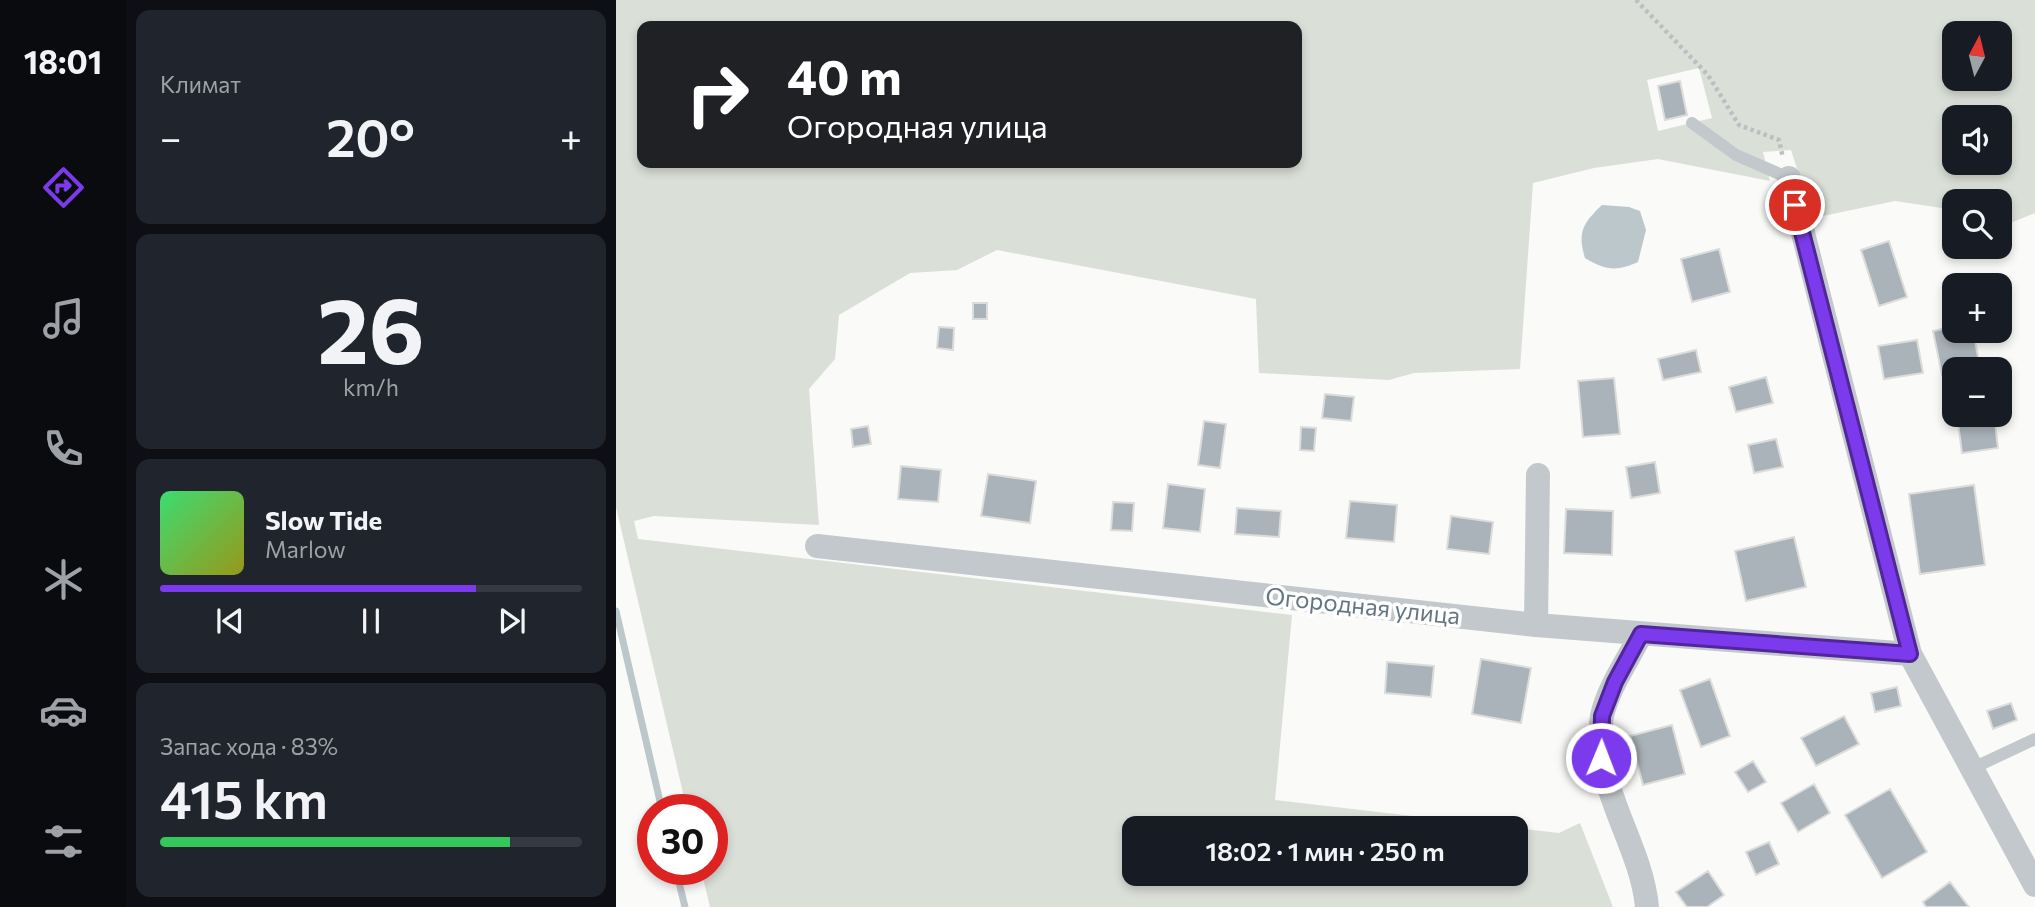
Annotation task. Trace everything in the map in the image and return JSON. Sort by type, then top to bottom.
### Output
[{"type":"street","points":[[1788,178],[1910,654],[2035,885]]},
{"type":"street","points":[[1536,625],[1538,475]]},
{"type":"street","name":"Огородная улица","points":[[817,545],[1536,625],[1910,654]]},
{"type":"street","points":[[1641,634],[1615,682],[1602,716],[1601,758],[1645,884],[1647,907]]},
{"type":"lane","points":[[1692,123],[1736,155],[1788,178]]},
{"type":"lane","points":[[1971,769],[2035,739]]},
{"type":"path","points":[[1636,0],[1708,75],[1739,125],[1779,141],[1788,178]]},
{"type":"shaded area","points":[[616,0],[2035,0],[2035,213],[2012,222],[2012,189],[1942,189],[1942,208],[1895,201],[1813,218],[1791,150],[1763,152],[1770,181],[1658,159],[1594,168],[1533,183],[1520,369],[1414,373],[1389,380],[1259,373],[1256,299],[997,250],[957,270],[910,273],[839,315],[835,359],[809,389],[819,525],[654,516],[634,521],[638,539],[1292,615],[1275,800],[1413,816],[1122,816],[1122,886],[1528,886],[1528,829],[1559,833],[1580,823],[1613,907],[710,907],[705,885],[728,885],[728,794],[683,794],[616,507]],"holes":[[[1699,68],[1712,118],[1658,131],[1647,80]]]},
{"type":"shaded area","points":[[1602,205],[1629,207],[1640,211],[1646,230],[1638,262],[1611,268],[1585,258],[1583,229]]},
{"type":"building","points":[[1680,81],[1687,115],[1665,120],[1658,86]]},
{"type":"building","points":[[1889,241],[1907,297],[1879,306],[1861,250]]},
{"type":"building","points":[[1719,249],[1730,292],[1692,302],[1681,259]]},
{"type":"building","points":[[973,303],[987,303],[987,319],[973,319]]},
{"type":"building","points":[[939,327],[954,328],[953,350],[937,348]]},
{"type":"building","points":[[1942,329],[1942,343],[1975,343],[1978,357],[1942,357],[1942,375],[1933,331]]},
{"type":"building","points":[[1917,340],[1923,373],[1884,379],[1878,346]]},
{"type":"building","points":[[1696,350],[1701,372],[1663,380],[1658,359]]},
{"type":"building","points":[[1766,377],[1773,403],[1736,412],[1729,387]]},
{"type":"building","points":[[1614,378],[1620,434],[1583,437],[1578,381]]},
{"type":"building","points":[[1325,394],[1354,397],[1351,421],[1322,418]]},
{"type":"building","points":[[1204,421],[1226,424],[1220,468],[1198,465]]},
{"type":"building","points":[[868,426],[871,444],[853,447],[851,429]]},
{"type":"building","points":[[1301,427],[1316,428],[1314,451],[1300,450]]},
{"type":"building","points":[[1959,427],[1995,427],[1998,448],[1962,453]]},
{"type":"building","points":[[1776,439],[1783,467],[1754,473],[1748,445]]},
{"type":"building","points":[[1655,462],[1660,493],[1631,498],[1626,467]]},
{"type":"building","points":[[901,466],[941,470],[938,502],[898,499]]},
{"type":"building","points":[[988,474],[1036,481],[1030,523],[981,516]]},
{"type":"building","points":[[1168,484],[1205,489],[1200,532],[1163,528]]},
{"type":"building","points":[[1974,485],[1985,565],[1920,574],[1909,494]]},
{"type":"building","points":[[1350,501],[1397,505],[1394,542],[1346,538]]},
{"type":"building","points":[[1113,502],[1134,503],[1132,531],[1111,530]]},
{"type":"building","points":[[1237,508],[1281,511],[1279,537],[1235,534]]},
{"type":"building","points":[[1566,509],[1613,511],[1612,555],[1564,553]]},
{"type":"building","points":[[1451,516],[1493,522],[1489,554],[1447,549]]},
{"type":"building","points":[[1794,537],[1806,587],[1746,601],[1735,551]]},
{"type":"building","points":[[1481,659],[1531,668],[1521,723],[1472,714]]},
{"type":"building","points":[[1387,662],[1434,666],[1431,697],[1385,693]]},
{"type":"building","points":[[1710,679],[1730,736],[1701,747],[1680,690]]},
{"type":"building","points":[[1897,687],[1901,706],[1875,712],[1871,693]]},
{"type":"building","points":[[2011,703],[2017,720],[1993,729],[1987,711]]},
{"type":"building","points":[[1844,716],[1859,744],[1816,766],[1801,738]]},
{"type":"building","points":[[1672,725],[1685,774],[1643,785],[1630,736]]},
{"type":"building","points":[[1753,761],[1766,782],[1748,792],[1735,772]]},
{"type":"building","points":[[1814,784],[1830,813],[1798,832],[1781,803]]},
{"type":"building","points":[[1890,789],[1927,852],[1882,878],[1845,815]]},
{"type":"building","points":[[1769,842],[1779,864],[1756,875],[1746,852]]},
{"type":"building","points":[[1708,871],[1724,895],[1707,907],[1687,907],[1676,892]]},
{"type":"building","points":[[1950,882],[1969,907],[1926,907],[1923,902]]},
{"type":"waterway","points":[[616,611],[658,794]]},
{"type":"waterway","points":[[680,885],[685,907]]},
{"type":"route","points":[[1601,758],[1602,716],[1615,682],[1641,634],[1910,654],[1795,205]]}]
